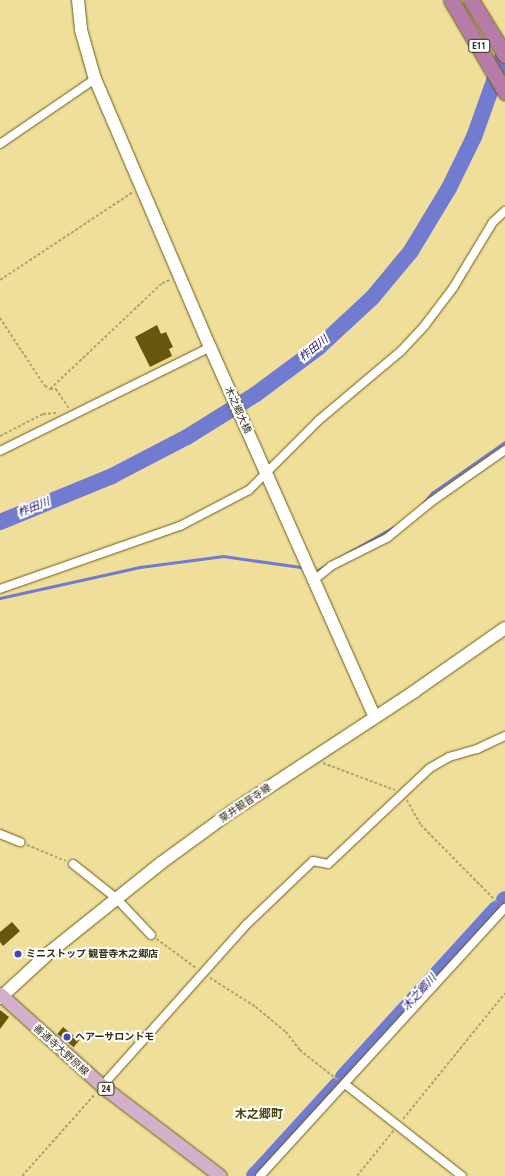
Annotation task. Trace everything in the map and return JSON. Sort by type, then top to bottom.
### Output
[{"type":"highway","name":"E11","points":[[451,0],[505,92]]},
{"type":"highway","name":"E11","points":[[471,0],[505,55]]},
{"type":"main road","name":"善通寺大野原線","points":[[1,996],[102,1086],[220,1176]]},
{"type":"street","name":"木之郷大橋","points":[[78,0],[81,30],[95,79],[210,347],[374,716]]},
{"type":"street","points":[[0,144],[95,79]]},
{"type":"street","points":[[0,589],[180,526],[249,490],[319,420],[401,350],[426,325],[453,288],[493,222],[505,211]]},
{"type":"street","points":[[0,451],[72,411],[210,347]]},
{"type":"street","points":[[314,580],[337,562],[387,538],[431,502],[505,450]]},
{"type":"street","name":"粟井観音寺線","points":[[1,996],[50,952],[116,898],[200,834],[310,758],[420,688],[505,628]]},
{"type":"street","points":[[102,1086],[247,924],[313,861],[328,864],[402,792],[430,768],[449,757],[477,749],[505,736]]},
{"type":"street","points":[[0,834],[20,842]]},
{"type":"street","points":[[73,864],[116,898],[151,935]]},
{"type":"street","points":[[260,1176],[504,908]]},
{"type":"street","points":[[345,1084],[462,1176]]},
{"type":"path","points":[[0,280],[141,186]]},
{"type":"path","points":[[50,389],[162,283],[167,279],[174,282]]},
{"type":"path","points":[[0,318],[50,389]]},
{"type":"path","points":[[50,389],[56,389],[72,411]]},
{"type":"path","points":[[65,411],[72,411]]},
{"type":"path","points":[[0,436],[43,414],[60,412]]},
{"type":"path","points":[[310,758],[402,792],[421,825],[504,908]]},
{"type":"path","points":[[20,842],[73,864]]},
{"type":"path","points":[[151,935],[203,974],[256,1007],[286,1032],[300,1050],[345,1084]]},
{"type":"path","points":[[357,1176],[505,993]]},
{"type":"path","points":[[22,1176],[102,1086]]},
{"type":"building","points":[[157,325],[161,334],[166,332],[173,347],[169,349],[172,356],[150,367],[135,337]]},
{"type":"building","points":[[12,922],[20,931],[3,946],[0,942],[0,932]]},
{"type":"building","points":[[0,1010],[9,1017],[0,1029]]},
{"type":"building","name":"ヘアーサロントモ","points":[[63,1027],[79,1040],[74,1047],[57,1034]]},
{"type":"waterway","name":"柞田川","points":[[0,522],[112,476],[187,437],[256,394],[318,348],[372,298],[411,251],[449,188],[474,137],[505,50]]},
{"type":"waterway","points":[[422,505],[432,493],[505,442]]},
{"type":"waterway","points":[[318,570],[394,527]]},
{"type":"waterway","points":[[0,598],[140,567],[223,556],[300,567]]},
{"type":"waterway","name":"木之郷川","points":[[343,1077],[496,909]]},
{"type":"waterway","name":"木之郷川","points":[[254,1176],[337,1085]]},
{"type":"place","name":"ミニストップ 観音寺木之郷店","points":[[18,954]]},
{"type":"place","name":"ヘアーサロントモ","points":[[67,1037]]},
{"type":"district","name":"木之郷町","points":[[259,1115]]}]
